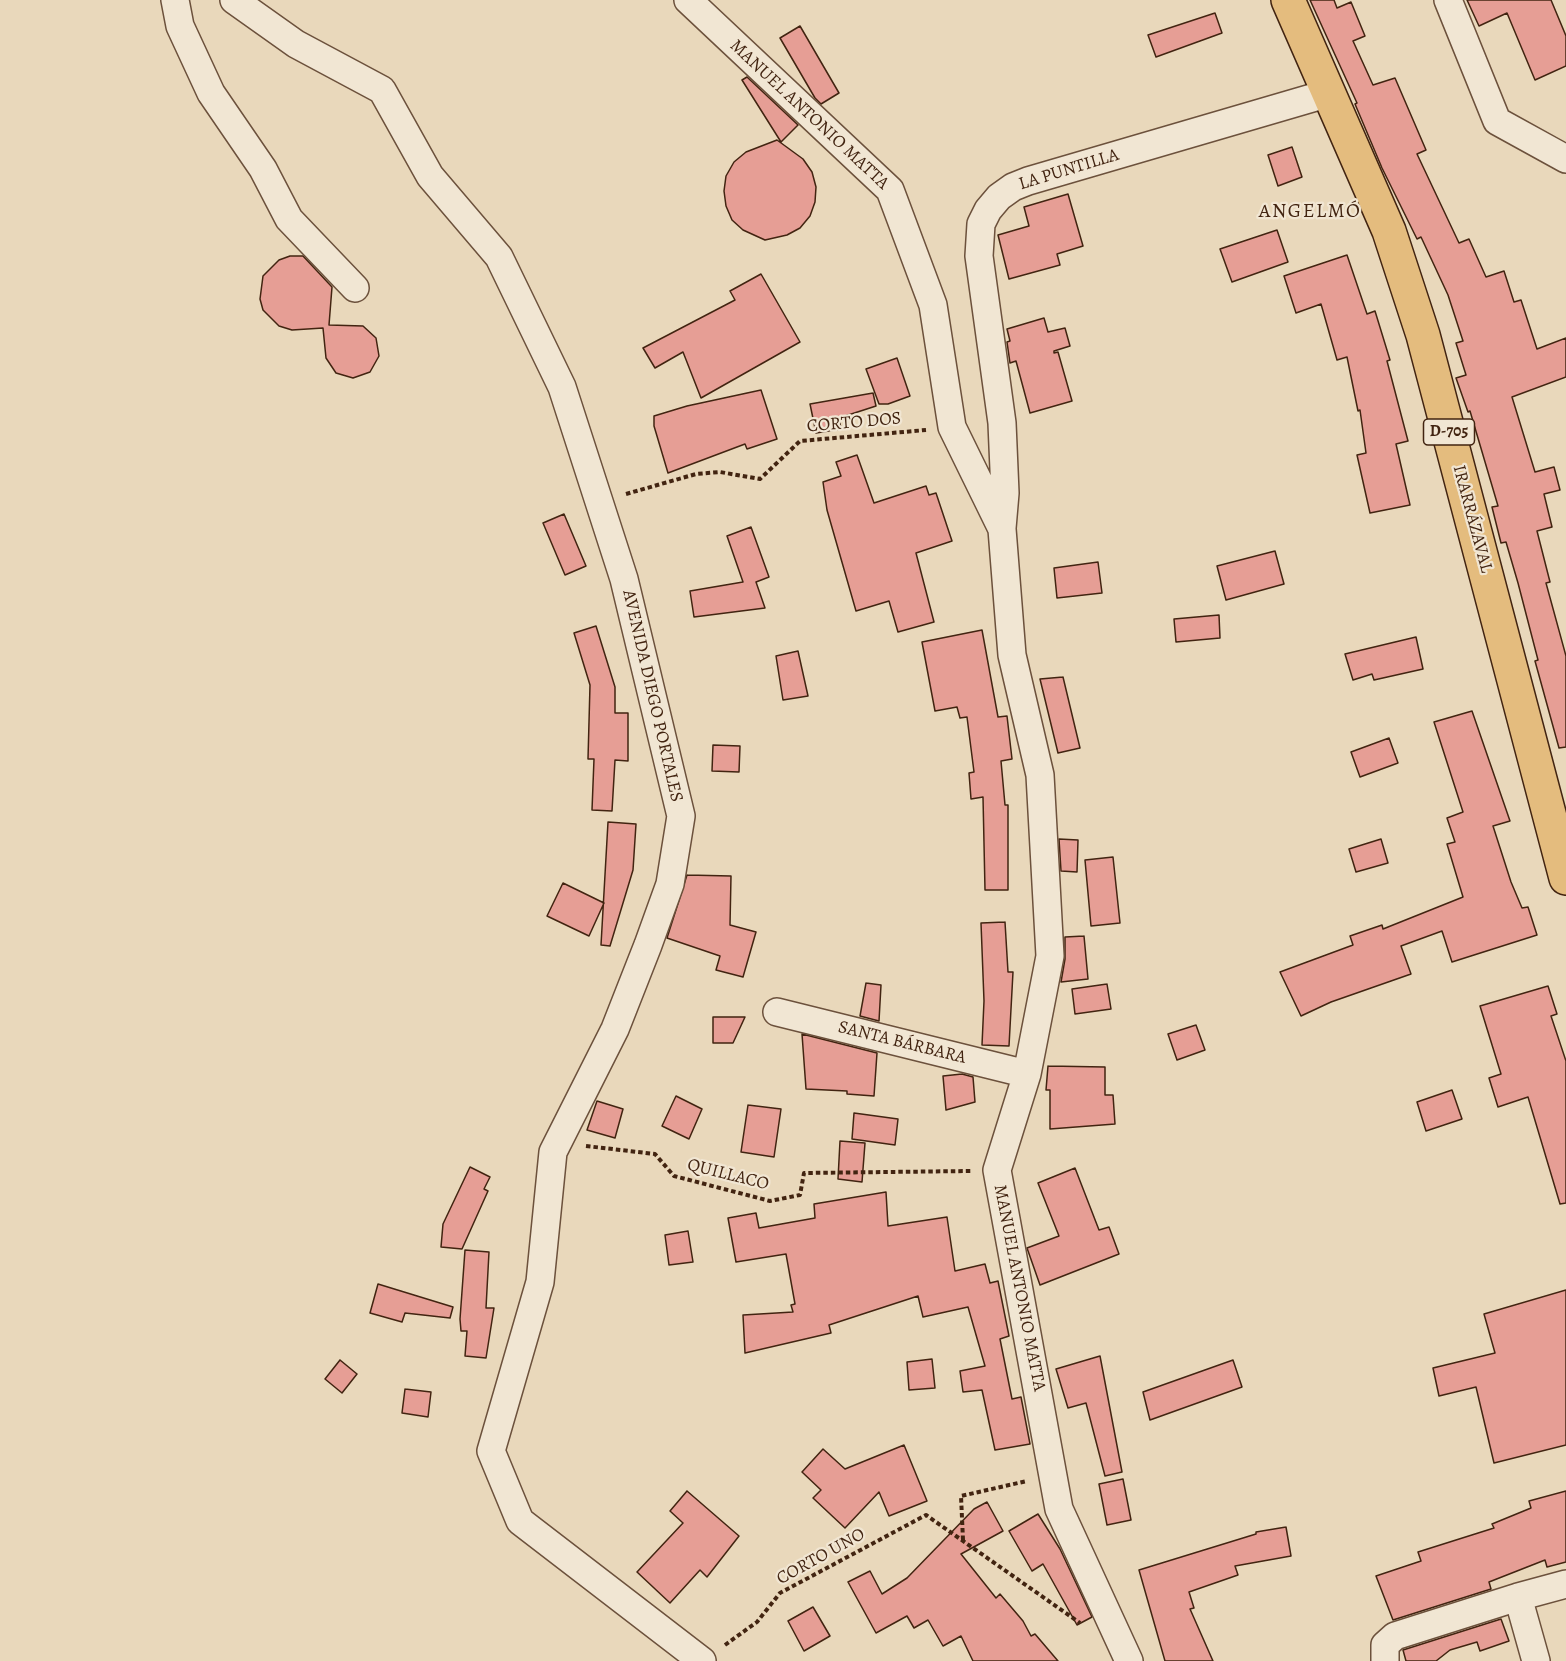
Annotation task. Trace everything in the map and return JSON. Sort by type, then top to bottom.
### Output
[{"type":"main road","name":"IRARRÁZAVAL","points":[[1288,0],[1389,231],[1423,335],[1566,878]]},
{"type":"street","points":[[175,0],[180,26],[211,93],[263,170],[289,219],[355,288]]},
{"type":"street","name":"AVENIDA DIEGO PORTALES","points":[[234,0],[296,44],[382,90],[430,176],[499,258],[562,387],[624,579],[681,816],[670,884],[648,945],[615,1029],[553,1152],[540,1282],[491,1451],[520,1521],[712,1654]]},
{"type":"street","name":"MANUEL ANTONIO MATTA","points":[[688,0],[890,190],[933,305],[952,427],[1002,529],[1012,655],[1040,775],[1050,956],[1027,1074],[997,1170],[1059,1509],[1127,1655]]},
{"type":"street","name":"MANUEL ANTONIO MATTA","points":[[717,0],[719,31]]},
{"type":"street","points":[[1448,0],[1497,121],[1566,159]]},
{"type":"street","name":"LA PUNTILLA","points":[[1002,529],[1005,493],[1002,423],[979,256],[980,232],[988,210],[1012,187],[1028,181],[1329,93]]},
{"type":"street","name":"SANTA BÁRBARA","points":[[777,1012],[1027,1074]]},
{"type":"street","points":[[1385,1661],[1385,1646],[1395,1636],[1566,1584]]},
{"type":"street","points":[[1518,1597],[1536,1661]]},
{"type":"path","name":"CORTO DOS","points":[[599,502],[696,474],[720,472],[760,479],[800,441],[952,427]]},
{"type":"path","name":"QUILLACO","points":[[553,1152],[590,1145],[655,1154],[674,1176],[770,1201],[800,1195],[804,1173],[997,1170]]},
{"type":"path","points":[[963,1540],[961,1496],[1054,1475]]},
{"type":"path","name":"CORTO UNO","points":[[712,1654],[757,1622],[780,1593],[926,1515],[1127,1655]]},
{"type":"building","points":[[1310,0],[1334,0],[1337,8],[1351,2],[1365,36],[1353,41],[1373,85],[1395,78],[1426,150],[1417,154],[1459,243],[1469,239],[1486,277],[1504,271],[1514,302],[1521,300],[1537,349],[1566,338],[1566,377],[1512,397],[1535,472],[1554,467],[1560,490],[1544,494],[1552,527],[1537,531],[1550,582],[1546,583],[1566,656],[1566,747],[1559,748],[1535,661],[1538,660],[1518,583],[1506,542],[1501,543],[1492,507],[1498,506],[1470,411],[1468,412],[1456,378],[1466,375],[1456,343],[1463,341],[1448,295],[1421,237],[1417,239],[1382,168],[1355,104],[1357,103]]},
{"type":"building","points":[[1467,0],[1551,0],[1566,36],[1566,66],[1535,80],[1507,13],[1479,26]]},
{"type":"building","points":[[1215,13],[1222,33],[1156,57],[1148,35]]},
{"type":"building","points":[[800,26],[839,93],[821,104],[815,98],[780,38]]},
{"type":"building","points":[[747,77],[798,125],[781,142],[742,80]]},
{"type":"building","points":[[777,140],[803,159],[812,172],[816,187],[815,202],[810,216],[800,228],[787,235],[765,240],[743,230],[732,220],[726,206],[724,191],[726,176],[734,162],[746,152]]},
{"type":"building","points":[[1292,147],[1302,177],[1278,186],[1268,155]]},
{"type":"building","points":[[1068,194],[1083,246],[1057,254],[1060,265],[1009,279],[998,235],[1029,226],[1024,207]]},
{"type":"building","points":[[1277,230],[1288,262],[1232,282],[1220,249]]},
{"type":"building","points":[[1347,255],[1367,314],[1375,311],[1390,360],[1387,361],[1408,441],[1396,444],[1410,505],[1370,513],[1357,455],[1366,453],[1360,410],[1358,411],[1347,357],[1337,360],[1321,304],[1296,313],[1284,276]]},
{"type":"building","points":[[290,256],[303,256],[332,287],[329,325],[363,326],[376,338],[379,356],[370,372],[353,378],[336,373],[326,358],[323,328],[292,330],[279,326],[263,310],[260,299],[263,276],[279,260]]},
{"type":"building","points":[[761,274],[800,342],[701,398],[683,352],[655,368],[643,348],[735,300],[730,291]]},
{"type":"building","points":[[1044,318],[1048,332],[1065,328],[1070,346],[1054,351],[1054,353],[1058,352],[1072,401],[1030,413],[1016,361],[1010,363],[1007,342],[1010,341],[1007,329]]},
{"type":"building","points":[[897,358],[910,396],[888,404],[879,404],[866,369]]},
{"type":"building","points":[[761,390],[777,439],[747,449],[745,444],[668,473],[654,426],[654,416],[687,406]]},
{"type":"building","points":[[873,393],[876,406],[839,418],[841,429],[816,433],[810,404]]},
{"type":"building","points":[[857,455],[874,503],[926,486],[929,495],[936,493],[952,541],[916,553],[934,622],[898,632],[889,601],[856,611],[827,510],[823,482],[841,476],[836,462]]},
{"type":"building","points":[[564,514],[586,566],[565,575],[543,523]]},
{"type":"building","points":[[751,527],[769,577],[756,582],[765,608],[694,617],[690,591],[743,582],[727,536]]},
{"type":"building","points":[[1275,551],[1284,584],[1226,600],[1217,566]]},
{"type":"building","points":[[1098,562],[1102,593],[1057,598],[1054,568]]},
{"type":"building","points":[[1219,615],[1220,638],[1176,642],[1174,619]]},
{"type":"building","points":[[596,626],[615,687],[615,713],[628,713],[628,761],[615,760],[612,811],[592,810],[594,759],[588,759],[590,685],[574,633]]},
{"type":"building","points":[[982,630],[998,717],[1007,716],[1012,759],[1001,761],[1005,805],[1008,805],[1008,890],[985,890],[983,797],[971,799],[969,773],[974,772],[967,717],[960,718],[957,707],[935,711],[922,642]]},
{"type":"building","points":[[1416,637],[1423,669],[1374,680],[1372,674],[1353,680],[1345,654]]},
{"type":"building","points":[[798,651],[808,696],[783,700],[776,656]]},
{"type":"building","points":[[1063,677],[1080,748],[1058,753],[1040,679]]},
{"type":"building","points":[[1472,711],[1510,821],[1493,826],[1511,882],[1522,908],[1528,907],[1537,935],[1452,962],[1442,931],[1401,946],[1411,974],[1331,1002],[1301,1016],[1280,972],[1353,945],[1350,936],[1382,925],[1383,929],[1463,897],[1447,844],[1455,842],[1447,818],[1463,812],[1434,722]]},
{"type":"building","points":[[1389,738],[1398,763],[1360,777],[1351,752]]},
{"type":"building","points":[[713,745],[740,746],[739,772],[712,771]]},
{"type":"building","points":[[608,822],[636,824],[633,870],[610,946],[601,945]]},
{"type":"building","points":[[1059,839],[1078,840],[1077,872],[1061,871]]},
{"type":"building","points":[[1381,839],[1388,863],[1356,872],[1349,849]]},
{"type":"building","points":[[1113,857],[1120,923],[1091,926],[1085,860]]},
{"type":"building","points":[[687,875],[731,876],[730,925],[756,932],[743,977],[716,970],[720,956],[667,938]]},
{"type":"building","points":[[563,883],[604,903],[589,936],[547,916]]},
{"type":"building","points":[[1005,922],[1008,972],[1013,972],[1009,1046],[982,1045],[984,1001],[981,923]]},
{"type":"building","points":[[1084,936],[1088,979],[1061,982],[1065,959],[1065,937]]},
{"type":"building","points":[[866,983],[881,985],[879,1021],[860,1016]]},
{"type":"building","points":[[1107,984],[1111,1009],[1075,1014],[1072,989]]},
{"type":"building","points":[[1548,986],[1557,1014],[1551,1016],[1566,1061],[1566,1203],[1560,1204],[1528,1097],[1498,1107],[1489,1078],[1501,1074],[1480,1006]]},
{"type":"building","points":[[713,1017],[745,1017],[733,1043],[713,1043]]},
{"type":"building","points":[[1196,1025],[1205,1050],[1177,1060],[1168,1034]]},
{"type":"building","points":[[802,1034],[877,1053],[874,1096],[847,1094],[847,1091],[806,1089]]},
{"type":"building","points":[[1048,1066],[1105,1067],[1105,1095],[1113,1095],[1115,1124],[1050,1129],[1050,1090],[1046,1090]]},
{"type":"building","points":[[962,1074],[973,1077],[975,1102],[946,1110],[943,1076]]},
{"type":"building","points":[[1452,1090],[1462,1119],[1426,1131],[1417,1102]]},
{"type":"building","points":[[676,1096],[702,1109],[689,1139],[662,1126]]},
{"type":"building","points":[[597,1101],[623,1109],[615,1138],[587,1130]]},
{"type":"building","points":[[748,1105],[781,1109],[774,1157],[741,1152]]},
{"type":"building","points":[[854,1113],[898,1119],[895,1145],[852,1139]]},
{"type":"building","points":[[840,1141],[865,1143],[862,1182],[838,1179]]},
{"type":"building","points":[[470,1167],[490,1177],[484,1189],[488,1191],[462,1249],[441,1247],[443,1224]]},
{"type":"building","points":[[1075,1168],[1099,1230],[1109,1227],[1119,1254],[1040,1285],[1027,1248],[1059,1236],[1038,1183]]},
{"type":"building","points":[[886,1192],[888,1226],[947,1217],[955,1271],[985,1264],[990,1283],[998,1281],[1009,1336],[1000,1339],[1012,1399],[1021,1397],[1030,1444],[995,1450],[982,1390],[963,1392],[960,1371],[985,1366],[968,1307],[923,1317],[918,1296],[829,1325],[831,1333],[745,1353],[743,1315],[793,1312],[791,1305],[795,1304],[786,1254],[736,1262],[728,1218],[756,1213],[759,1228],[815,1218],[814,1204]]},
{"type":"building","points":[[688,1231],[693,1262],[669,1265],[665,1235]]},
{"type":"building","points":[[465,1250],[489,1252],[486,1308],[494,1308],[486,1358],[465,1356],[467,1331],[461,1331],[460,1319]]},
{"type":"building","points":[[378,1284],[453,1307],[450,1318],[405,1313],[402,1322],[370,1313]]},
{"type":"building","points":[[1566,1290],[1566,1445],[1494,1463],[1476,1387],[1439,1396],[1433,1368],[1495,1353],[1484,1314]]},
{"type":"building","points":[[1100,1356],[1122,1472],[1105,1476],[1086,1403],[1068,1408],[1056,1369]]},
{"type":"building","points":[[932,1359],[935,1388],[909,1390],[907,1362]]},
{"type":"building","points":[[340,1360],[357,1374],[342,1393],[325,1379]]},
{"type":"building","points":[[1233,1360],[1242,1387],[1150,1420],[1143,1392]]},
{"type":"building","points":[[405,1389],[431,1392],[428,1417],[402,1413]]},
{"type":"building","points":[[904,1445],[927,1501],[889,1516],[879,1492],[845,1528],[813,1498],[821,1490],[802,1472],[823,1449],[845,1469]]},
{"type":"building","points":[[1123,1479],[1131,1520],[1107,1525],[1099,1484]]},
{"type":"building","points":[[687,1491],[739,1536],[707,1577],[700,1570],[670,1603],[637,1572],[683,1523],[670,1511]]},
{"type":"building","points":[[1566,1491],[1566,1562],[1547,1567],[1545,1560],[1489,1582],[1491,1589],[1393,1620],[1376,1576],[1421,1561],[1418,1552],[1494,1528],[1492,1524],[1531,1508],[1529,1501]]},
{"type":"building","points":[[987,1502],[1003,1531],[961,1554],[996,1598],[1000,1594],[1023,1621],[1031,1636],[1035,1634],[1058,1661],[973,1661],[961,1636],[943,1646],[928,1620],[914,1628],[907,1616],[876,1633],[848,1582],[870,1571],[882,1594],[907,1578],[974,1509]]},
{"type":"building","points":[[1038,1514],[1060,1549],[1092,1617],[1077,1625],[1043,1564],[1032,1571],[1009,1531]]},
{"type":"building","points":[[1286,1527],[1291,1556],[1235,1566],[1238,1575],[1189,1592],[1194,1608],[1190,1609],[1213,1661],[1165,1661],[1139,1570],[1256,1534],[1256,1532]]},
{"type":"building","points":[[813,1607],[830,1636],[804,1651],[788,1621]]},
{"type":"building","points":[[1501,1619],[1509,1641],[1480,1651],[1477,1642],[1450,1650],[1436,1661],[1406,1661],[1403,1650]]},
{"type":"district","name":"ANGELMÓ","points":[[1310,212]]}]
